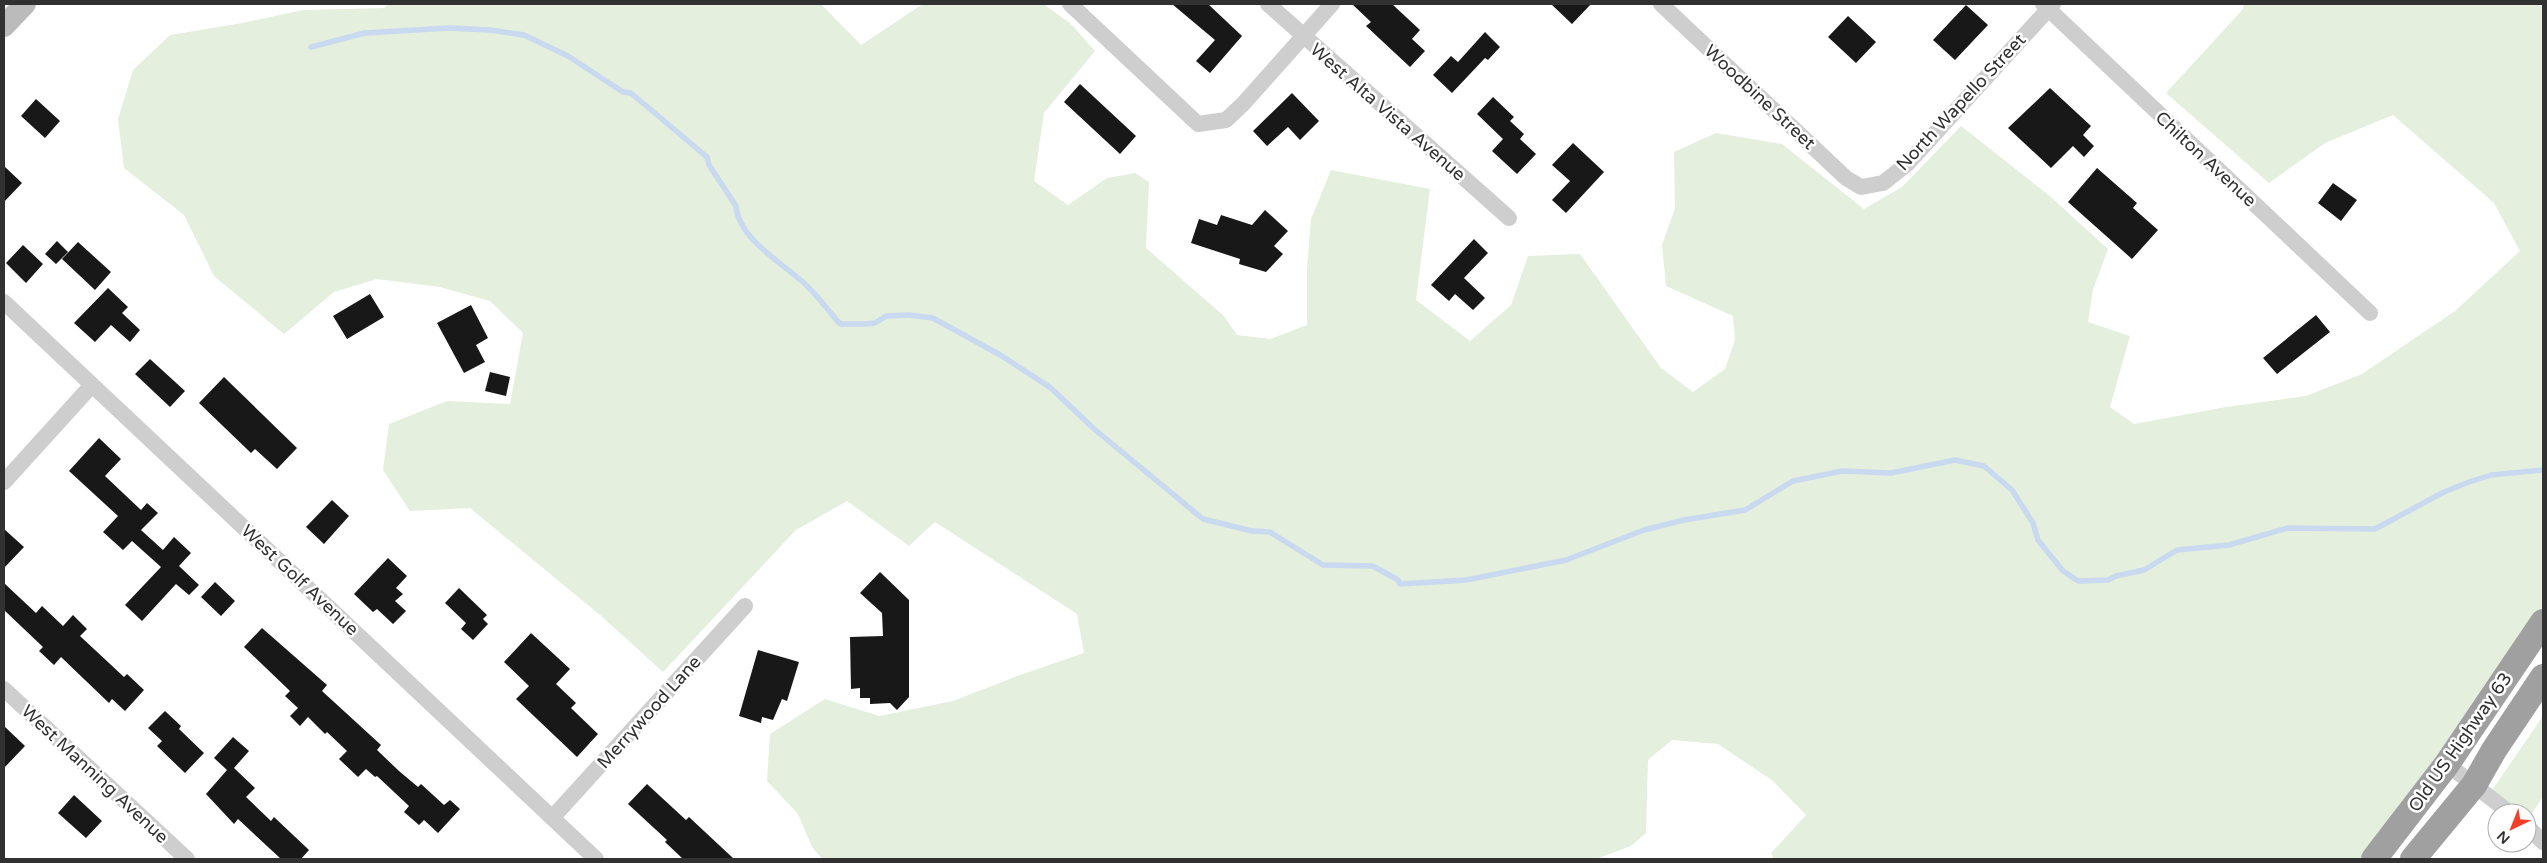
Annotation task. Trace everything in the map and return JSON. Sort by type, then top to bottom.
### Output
[{"type":"highway","name":"Old US Highway 63","points":[[2374,859],[2447,764],[2543,622]]},
{"type":"highway","points":[[2413,859],[2474,785],[2494,750],[2543,677]]},
{"type":"main road","points":[[4,26],[25,4]]},
{"type":"street","points":[[1070,4],[1198,124],[1209,124],[1226,120],[1243,104],[1332,4]]},
{"type":"street","name":"West Alta Vista Avenue","points":[[1268,4],[1509,218]]},
{"type":"street","name":"Woodbine Street","points":[[1661,4],[1846,178],[1861,186]]},
{"type":"street","name":"North Wapello Street","points":[[1861,186],[1884,183],[1907,164],[2048,5]]},
{"type":"street","name":"Chilton Avenue","points":[[2048,5],[2370,313]]},
{"type":"street","name":"West Golf Avenue","points":[[4,302],[596,859]]},
{"type":"street","points":[[4,482],[92,385]]},
{"type":"street","name":"Merrywood Lane","points":[[552,818],[745,606]]},
{"type":"street","name":"West Manning Avenue","points":[[4,689],[187,859]]},
{"type":"street","points":[[2447,764],[2497,803]]},
{"type":"green space","points":[[387,4],[821,4],[861,45],[923,4],[1043,4],[1070,23],[1095,51],[1044,113],[1034,181],[1068,205],[1107,178],[1135,173],[1149,182],[1146,248],[1224,316],[1237,335],[1270,339],[1307,325],[1307,269],[1311,219],[1331,170],[1430,189],[1416,300],[1470,341],[1511,305],[1528,256],[1580,254],[1661,368],[1693,392],[1725,369],[1735,340],[1733,316],[1666,286],[1662,245],[1675,208],[1674,152],[1716,133],[1782,144],[1864,209],[1902,187],[1961,126],[2051,197],[2108,249],[2093,290],[2088,322],[2130,336],[2110,407],[2134,424],[2226,407],[2306,396],[2362,374],[2455,311],[2520,251],[2494,203],[2393,115],[2325,143],[2269,183],[2166,93],[2243,9],[2244,4],[2543,4],[2543,622],[2374,859],[1774,859],[1771,853],[1806,815],[1773,781],[1718,744],[1672,740],[1648,760],[1646,833],[1631,846],[1596,859],[822,859],[812,847],[798,814],[767,781],[770,734],[825,699],[879,716],[953,701],[1084,653],[1077,614],[935,522],[909,546],[847,501],[796,530],[663,672],[600,615],[470,508],[410,511],[383,470],[389,424],[447,401],[510,404],[523,333],[490,301],[440,287],[377,279],[334,292],[284,334],[214,276],[184,215],[124,168],[118,119],[133,70],[170,35],[242,23],[303,10],[385,8]]},
{"type":"green space","points":[[2543,716],[2543,797],[2537,806],[2537,803],[2497,803],[2488,796]]},
{"type":"building","points":[[1172,4],[1208,4],[1242,36],[1210,73],[1196,61],[1215,40]]},
{"type":"building","points":[[1352,4],[1392,4],[1420,30],[1412,39],[1425,51],[1410,67],[1366,26],[1371,22]]},
{"type":"building","points":[[1551,4],[1591,4],[1572,24]]},
{"type":"building","points":[[1966,5],[1988,25],[1955,60],[1933,40]]},
{"type":"building","points":[[1848,16],[1876,42],[1856,63],[1828,37]]},
{"type":"building","points":[[1485,32],[1500,47],[1488,60],[1485,58],[1452,93],[1433,75],[1451,56],[1458,62]]},
{"type":"building","points":[[1080,84],[1136,136],[1120,154],[1064,102]]},
{"type":"building","points":[[2050,88],[2091,126],[2083,135],[2094,146],[2084,157],[2073,146],[2051,168],[2008,128]]},
{"type":"building","points":[[1292,93],[1319,121],[1300,140],[1288,127],[1267,146],[1253,131]]},
{"type":"building","points":[[1493,97],[1514,117],[1510,121],[1524,134],[1520,139],[1536,154],[1517,174],[1492,151],[1503,139],[1477,114]]},
{"type":"building","points":[[36,99],[60,121],[45,138],[21,116]]},
{"type":"building","points":[[1573,143],[1604,172],[1566,213],[1552,200],[1570,181],[1552,165]]},
{"type":"building","points":[[4,166],[22,183],[4,202]]},
{"type":"building","points":[[2097,168],[2137,203],[2133,208],[2158,230],[2132,259],[2068,202]]},
{"type":"building","points":[[2333,183],[2357,200],[2341,221],[2318,203]]},
{"type":"building","points":[[1265,210],[1288,231],[1274,246],[1283,254],[1266,272],[1239,264],[1240,259],[1191,243],[1199,219],[1217,225],[1221,215],[1252,225]]},
{"type":"building","points":[[1474,239],[1488,253],[1464,278],[1485,298],[1473,310],[1455,294],[1449,301],[1431,285]]},
{"type":"building","points":[[57,241],[68,252],[56,264],[45,254]]},
{"type":"building","points":[[78,242],[111,272],[95,290],[62,259]]},
{"type":"building","points":[[23,245],[43,264],[26,283],[6,263]]},
{"type":"building","points":[[108,288],[128,307],[122,313],[140,330],[130,342],[111,325],[95,342],[74,323]]},
{"type":"building","points":[[370,294],[384,317],[347,339],[333,316]]},
{"type":"building","points":[[471,305],[488,338],[476,345],[485,362],[464,373],[437,323]]},
{"type":"building","points":[[2316,315],[2330,332],[2277,374],[2263,358]]},
{"type":"building","points":[[150,359],[185,391],[170,407],[135,374]]},
{"type":"building","points":[[490,372],[510,377],[506,396],[485,391]]},
{"type":"building","points":[[224,377],[297,448],[277,469],[255,449],[251,453],[199,403]]},
{"type":"building","points":[[99,438],[121,459],[105,476],[141,510],[147,503],[158,513],[141,530],[163,550],[174,537],[191,553],[179,566],[199,585],[189,595],[176,584],[142,621],[125,605],[161,567],[132,541],[123,550],[103,532],[118,516],[69,471]]},
{"type":"building","points":[[332,500],[349,516],[324,544],[306,527]]},
{"type":"building","points":[[4,529],[24,547],[4,568]]},
{"type":"building","points":[[388,558],[407,576],[396,588],[403,594],[395,601],[406,611],[393,624],[377,609],[373,612],[354,594]]},
{"type":"building","points":[[880,572],[909,600],[909,697],[897,710],[890,703],[870,704],[870,698],[860,698],[860,688],[851,689],[850,637],[883,636],[882,613],[860,593]]},
{"type":"building","points":[[215,582],[235,601],[221,616],[201,597]]},
{"type":"building","points":[[4,583],[36,613],[42,606],[63,626],[73,615],[87,629],[80,636],[124,677],[127,674],[144,690],[125,711],[112,699],[109,703],[61,657],[54,665],[39,651],[43,647],[4,610]]},
{"type":"building","points":[[459,588],[487,615],[483,619],[488,624],[473,640],[461,629],[466,623],[445,603]]},
{"type":"building","points":[[262,628],[327,685],[322,691],[381,745],[377,750],[399,771],[418,787],[421,784],[444,805],[450,800],[460,809],[438,833],[424,820],[419,825],[404,812],[409,806],[377,776],[375,777],[366,769],[358,777],[339,759],[347,751],[327,732],[325,734],[308,717],[300,726],[290,716],[298,708],[285,696],[290,691],[244,647]]},
{"type":"building","points":[[531,633],[570,669],[556,684],[576,703],[571,708],[598,734],[577,757],[516,699],[529,686],[504,662]]},
{"type":"building","points":[[758,650],[799,662],[787,701],[782,699],[773,720],[762,717],[761,723],[739,716]]},
{"type":"building","points":[[165,711],[181,726],[179,729],[204,753],[185,773],[157,746],[162,741],[148,728]]},
{"type":"building","points":[[4,726],[25,746],[4,768]]},
{"type":"building","points":[[233,737],[249,751],[234,768],[255,788],[246,797],[271,821],[274,817],[309,850],[301,859],[281,859],[238,819],[234,824],[206,794],[227,770],[214,758]]},
{"type":"building","points":[[647,784],[686,820],[689,817],[734,859],[683,859],[665,842],[667,840],[628,804]]},
{"type":"building","points":[[74,795],[102,821],[86,838],[58,813]]},
{"type":"waterway","points":[[311,47],[365,33],[449,28],[490,30],[524,35],[568,56],[623,92],[631,93],[707,157],[709,165],[736,206],[744,229],[762,249],[809,288],[840,324],[875,323],[886,316],[909,315],[933,318],[1002,356],[1051,388],[1093,428],[1203,519],[1252,531],[1270,532],[1323,565],[1373,566],[1398,580],[1400,584],[1466,580],[1566,560],[1644,530],[1684,520],[1745,510],[1793,481],[1842,471],[1891,473],[1955,460],[1984,466],[2012,490],[2033,523],[2038,540],[2063,571],[2078,581],[2108,580],[2116,576],[2144,570],[2177,550],[2229,545],[2288,528],[2375,529],[2444,492],[2469,482],[2491,475],[2543,470]]}]
